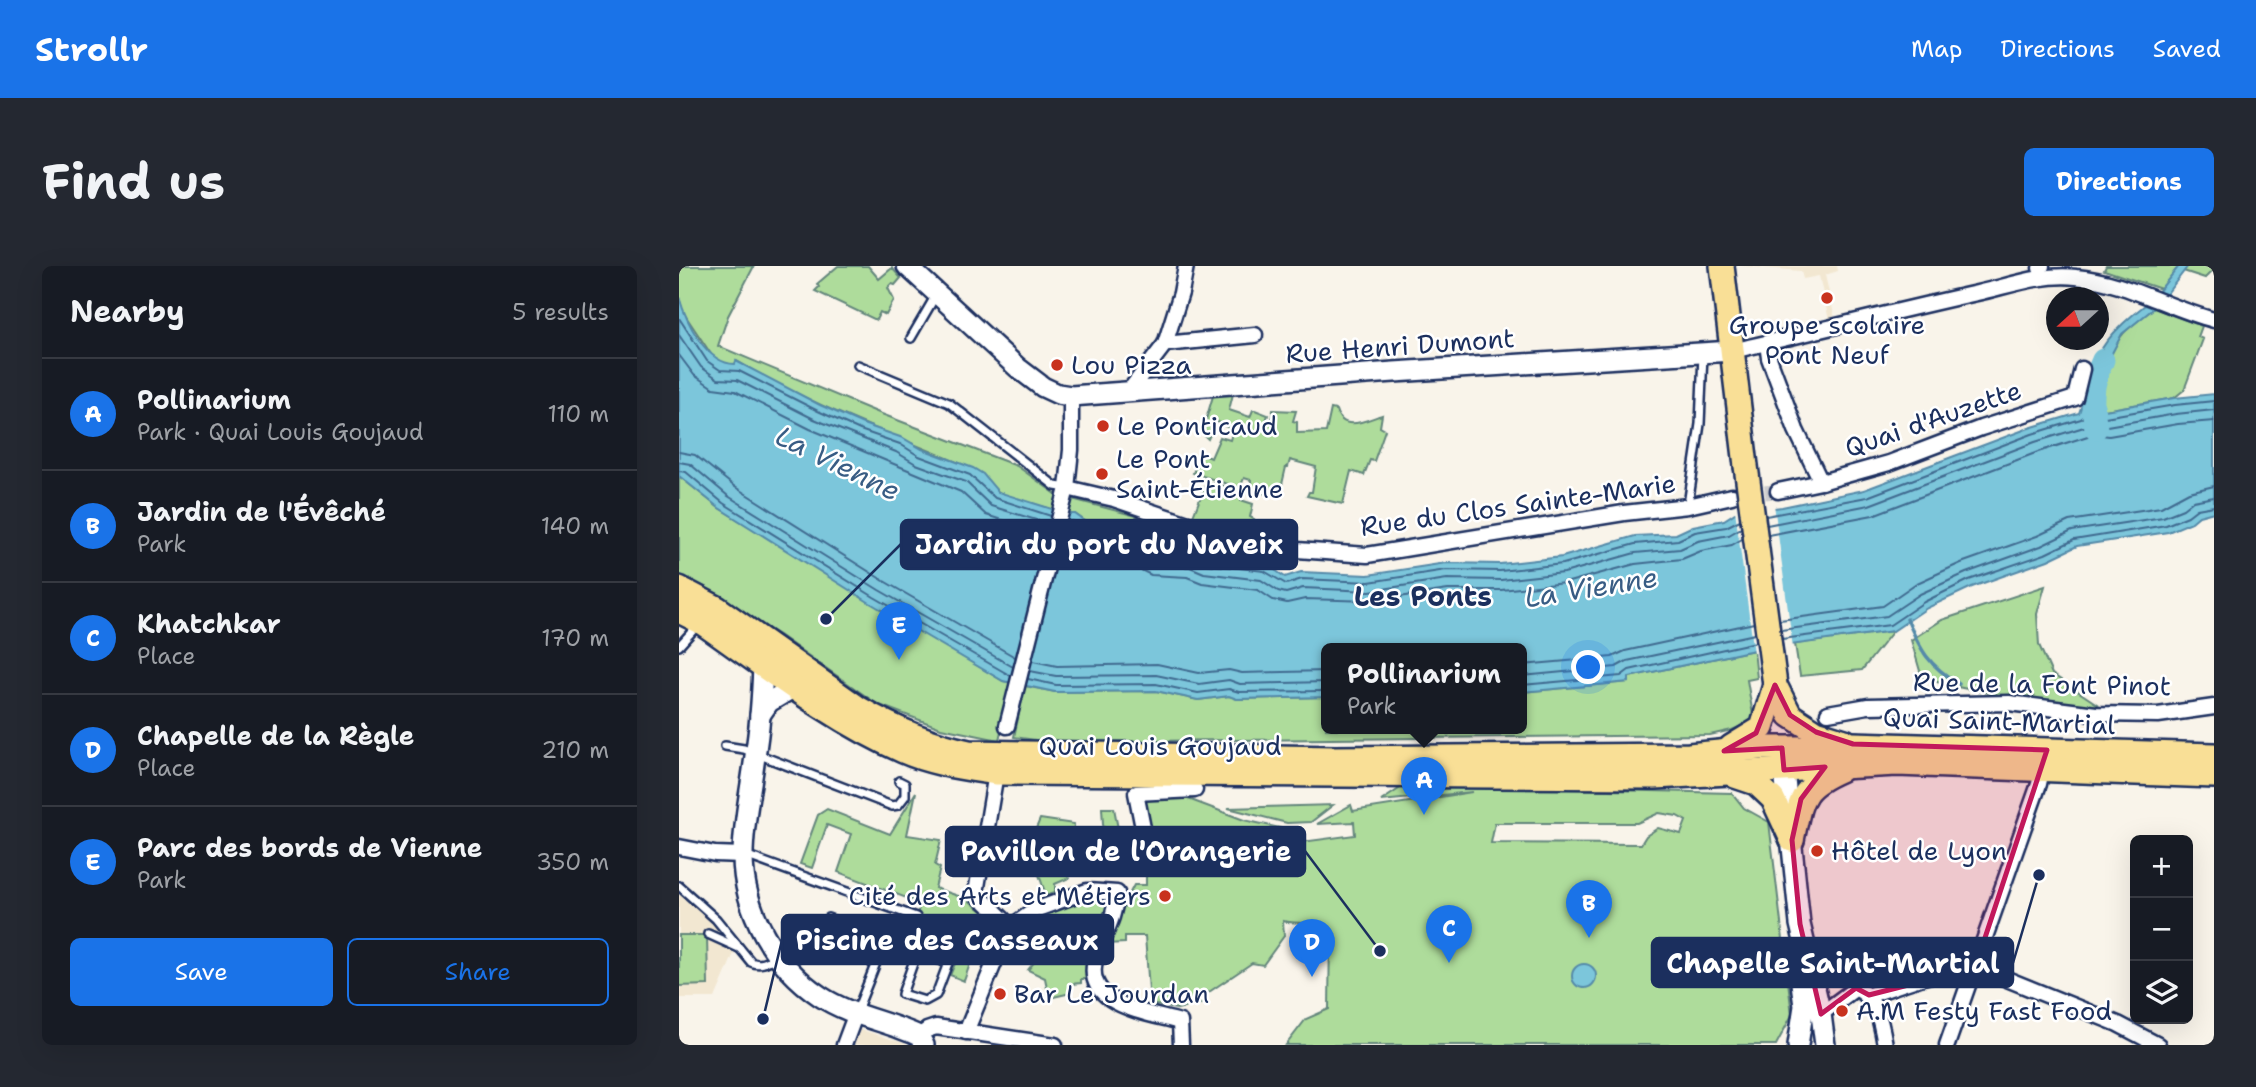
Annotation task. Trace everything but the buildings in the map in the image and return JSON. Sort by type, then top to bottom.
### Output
[{"type":"main road","points":[[907,266],[1026,374],[1043,387],[1058,394],[1072,396]]},
{"type":"main road","points":[[1722,266],[1792,839],[1800,924],[1799,967],[1804,1006],[1800,1045]]},
{"type":"main road","name":"Rue Henri Dumont","points":[[1072,396],[1129,390],[1732,351]]},
{"type":"main road","points":[[679,588],[717,608],[770,658],[794,687],[837,718],[904,752],[940,763],[998,764]]},
{"type":"main road","points":[[679,611],[770,658],[883,722],[943,747],[969,752],[998,764]]},
{"type":"main road","points":[[770,658],[744,829],[743,855],[749,900],[778,955],[814,991],[840,1007],[922,1041]]},
{"type":"main road","points":[[1724,751],[1762,728],[1775,685]]},
{"type":"main road","points":[[1775,685],[1790,715],[1853,755],[1813,783],[1801,799],[1792,839]]},
{"type":"main road","points":[[760,715],[769,702],[794,687]]},
{"type":"main road","name":"Quai Saint-Martial","points":[[1783,759],[1811,748],[1853,755],[2045,760],[2214,755]]},
{"type":"main road","name":"Quai Louis Goujaud","points":[[998,764],[1689,755],[1724,751],[1783,759]]},
{"type":"main road","name":"Quai Louis Goujaud","points":[[998,764],[1642,777],[1725,774],[1783,759]]},
{"type":"main road","name":"Quai Saint-Martial","points":[[2045,760],[2214,776]]},
{"type":"main road","points":[[1725,774],[1756,783],[1773,799],[1792,839]]},
{"type":"main road","points":[[1800,924],[1821,1014],[1825,1045]]},
{"type":"main road","points":[[1800,1045],[1811,1035],[1821,1014]]},
{"type":"street","points":[[1129,390],[1165,345],[1181,293],[1186,266]]},
{"type":"street","points":[[1732,351],[2041,270],[2085,278],[2214,320]]},
{"type":"street","points":[[1165,345],[1255,335]]},
{"type":"street","points":[[1767,343],[1769,358],[1796,430],[1821,482]]},
{"type":"street","name":"Quai d'Auzette","points":[[1777,491],[1889,463],[1981,428],[2075,398],[2082,369]]},
{"type":"street","points":[[1007,726],[1065,492],[1071,450],[1072,396]]},
{"type":"street","name":"Rue du Clos Sainte-Marie","points":[[1065,492],[1114,499],[1203,529],[1283,549],[1367,555],[1624,513],[1688,506],[1732,496]]},
{"type":"street","name":"Rue de la Font Pinot","points":[[1828,713],[1868,706],[2009,703],[2096,714],[2158,715],[2214,707]]},
{"type":"street","points":[[1947,1045],[2045,760]]},
{"type":"street","points":[[998,764],[976,893],[1003,919],[1008,929]]},
{"type":"street","points":[[1145,838],[1136,793],[1195,790]]},
{"type":"street","points":[[679,847],[715,855],[743,855]]},
{"type":"street","points":[[966,1032],[1008,929],[1035,910],[1087,891],[1117,893],[1114,916],[1096,956],[1094,980],[1099,990],[1114,1001],[1180,1022],[1181,1045]]},
{"type":"street","points":[[1821,1014],[1862,991],[1947,971],[1975,968],[2118,1024],[2158,1045]]},
{"type":"street","points":[[1862,991],[1880,1019],[1885,1045]]},
{"type":"street","points":[[844,1045],[856,1013]]},
{"type":"street","points":[[922,1041],[927,1030],[936,1027],[1055,1045]]},
{"type":"lane","points":[[911,338],[936,295]]},
{"type":"lane","points":[[1688,506],[1700,424],[1703,353]]},
{"type":"lane","points":[[858,365],[949,403],[1065,492]]},
{"type":"lane","points":[[679,646],[701,622]]},
{"type":"lane","points":[[725,746],[756,754],[892,806],[898,805],[905,796],[905,784],[899,781]]},
{"type":"lane","points":[[743,855],[916,917]]},
{"type":"lane","points":[[679,886],[716,919],[751,962],[757,965],[778,955]]},
{"type":"lane","points":[[828,918],[948,963],[936,995],[925,1001],[902,994],[917,952]]},
{"type":"lane","points":[[708,934],[742,949]]},
{"type":"lane","points":[[856,1013],[885,940]]},
{"type":"highlighted area","points":[[1775,685],[1790,715],[1816,732],[1853,744],[2047,750],[1975,968],[1869,995],[1856,988],[1821,1014],[1800,924],[1792,840],[1801,799],[1825,767],[1784,770],[1782,748],[1724,751],[1756,733]]},
{"type":"shaded area","name":"Groupe scolaire Pont Neuf","points":[[1740,266],[1837,266],[1838,271],[1825,275],[1835,319],[1829,320],[1819,276],[1803,279],[1801,271]]},
{"type":"shaded area","points":[[679,894],[712,921],[724,937],[721,944],[735,951],[715,998],[679,998]]},
{"type":"shaded area","points":[[859,1029],[906,1044],[906,1045],[853,1045]]},
{"type":"green space","points":[[679,266],[754,266],[728,316],[718,346],[879,413],[1017,466],[1060,497],[1055,510],[1005,495],[971,468],[823,406],[737,361],[735,364],[724,364],[713,357],[683,312],[679,297]]},
{"type":"green space","points":[[838,266],[868,266],[879,279],[892,268],[901,278],[888,288],[894,300],[886,315],[880,312],[876,320],[815,291],[819,287],[817,284]]},
{"type":"green space","points":[[2106,266],[2214,266],[2214,269],[2205,278],[2177,269],[2161,289],[2104,270]]},
{"type":"green space","points":[[2154,308],[2202,326],[2198,337],[2203,339],[2184,390],[2174,398],[2105,410],[2098,394],[2107,361],[2126,330]]},
{"type":"green space","points":[[1233,394],[1229,410],[1250,417],[1255,410],[1268,415],[1266,421],[1271,423],[1273,410],[1296,411],[1293,421],[1297,422],[1297,433],[1326,432],[1331,409],[1336,410],[1339,417],[1350,423],[1363,422],[1382,415],[1380,427],[1385,430],[1374,461],[1370,460],[1364,475],[1351,471],[1343,504],[1307,496],[1312,492],[1316,467],[1290,460],[1280,493],[1269,491],[1267,494],[1250,490],[1251,480],[1244,478],[1240,488],[1193,473],[1201,454],[1211,458],[1220,437],[1230,440],[1233,430],[1216,421],[1208,439],[1202,433],[1213,396]]},
{"type":"green space","points":[[679,476],[719,508],[1003,681],[1012,683],[999,740],[941,728],[877,704],[779,635],[679,574]]},
{"type":"green space","points":[[1211,483],[1244,491],[1241,500],[1253,504],[1250,517],[1254,519],[1249,536],[1192,519],[1205,486],[1210,487]]},
{"type":"green space","points":[[1072,499],[1159,522],[1162,531],[1271,560],[1266,564],[1207,557],[1194,551],[1159,549],[1100,524],[1089,524],[1075,514],[1068,514]]},
{"type":"green space","points":[[2045,586],[2037,614],[2039,645],[2052,674],[2103,708],[1989,693],[1922,678],[1911,640],[1942,620]]},
{"type":"green space","points":[[1893,631],[1862,670],[1800,676],[1795,644]]},
{"type":"green space","points":[[1754,650],[1757,678],[1747,680],[1754,721],[1710,735],[1050,742],[1014,737],[1025,686],[1055,692],[1156,691],[1198,700],[1229,696],[1237,699],[1321,697],[1321,734],[1527,734],[1527,692],[1628,682],[1629,677]]},
{"type":"green space","points":[[1405,785],[1732,793],[1744,808],[1769,822],[1792,1015],[1776,1045],[1286,1045],[1306,1019],[1329,1009],[1330,932],[1320,925],[1283,921],[1284,936],[1263,965],[1252,963],[1206,994],[1204,1003],[1177,1009],[1150,1004],[1145,936],[1125,936],[1125,943],[1106,944],[1134,885],[1146,885],[1146,869],[1280,855],[1279,845],[1355,835],[1354,822],[1317,824],[1351,805],[1353,811],[1472,792],[1381,801]],"holes":[[[1659,813],[1677,816],[1686,821],[1681,834],[1658,828],[1646,836],[1641,844],[1491,843],[1495,823],[1637,823]]]},
{"type":"green space","points":[[916,792],[907,835],[941,840],[935,865],[940,868],[935,888],[967,899],[987,915],[964,981],[950,975],[964,943],[915,924],[920,903],[838,872],[851,834],[827,825],[812,868],[800,864],[818,815],[827,809],[890,834]]},
{"type":"green space","points":[[1183,797],[1244,820],[1284,829],[1181,856],[1151,860],[1141,800]]},
{"type":"green space","points":[[1333,805],[1311,822],[1287,823],[1228,808]]},
{"type":"green space","points":[[1102,808],[1114,808],[1120,839],[1104,839]]},
{"type":"green space","points":[[1040,819],[1074,824],[1072,869],[1066,869],[1069,878],[1055,884],[1055,892],[1046,895],[1038,872],[1041,870],[1039,862],[1025,865],[1023,859]]},
{"type":"green space","points":[[1082,896],[1108,898],[1105,919],[1087,955],[1089,979],[1081,979],[1081,983],[1071,984],[1071,993],[1049,998],[1045,978],[1028,970],[1035,961],[1032,959],[1049,941],[1027,920]]},
{"type":"green space","points":[[679,935],[707,935],[708,985],[679,986]]},
{"type":"water","points":[[2179,266],[2188,266],[2165,296],[2158,292]]},
{"type":"water","name":"La Vienne","points":[[679,297],[692,329],[715,357],[735,364],[736,361],[820,405],[973,468],[983,474],[998,492],[1075,514],[1089,524],[1111,526],[1159,549],[1194,551],[1207,557],[1266,564],[1285,577],[1301,572],[1368,575],[1446,563],[1500,564],[1562,557],[1635,536],[1676,534],[1693,526],[1724,520],[1735,513],[1782,507],[1864,490],[2029,428],[2079,413],[2084,399],[2096,397],[2100,407],[2105,410],[2214,394],[2214,512],[2199,516],[2192,522],[2168,532],[2077,546],[2048,560],[1972,587],[1927,608],[1893,631],[1754,650],[1629,677],[1629,682],[1527,692],[1527,643],[1321,643],[1321,697],[1237,699],[1229,696],[1198,700],[1156,691],[1055,692],[1003,681],[870,603],[719,508],[679,476]]},
{"type":"water","points":[[2145,305],[2154,308],[2122,334],[2098,388],[2085,389],[2100,352],[2109,350],[2109,339]]},
{"type":"water","points":[[1584,964],[1595,971],[1596,976],[1589,987],[1584,988],[1573,981],[1572,976],[1579,965]]},
{"type":"pier","points":[[1774,504],[1793,648],[1754,653],[1735,510]]},
{"type":"waterway","points":[[2096,428],[2093,393],[2103,360]]},
{"type":"waterway","points":[[1907,619],[1933,664],[1959,684]]},
{"type":"tunnel","points":[[1744,495],[1778,491]]},
{"type":"place","name":"Groupe scolaire Pont Neuf","points":[[1827,298]]},
{"type":"place","name":"Lou Pizza","points":[[1057,365]]},
{"type":"place","name":"Le Ponticaud","points":[[1103,426]]},
{"type":"place","name":"Le Pont Saint-Étienne","points":[[1102,474]]},
{"type":"place","name":"Jardin du port du Naveix","points":[[826,619]]},
{"type":"place","name":"Parc des bords de Vienne","points":[[899,660]]},
{"type":"place","name":"Pollinarium","points":[[1424,815]]},
{"type":"place","name":"Hôtel de Lyon","points":[[1817,851]]},
{"type":"place","name":"Chapelle Saint-Martial","points":[[2039,875]]},
{"type":"place","name":"Cité des Arts et Métiers","points":[[1165,896]]},
{"type":"place","name":"Jardin de l'Évêché","points":[[1589,938]]},
{"type":"place","name":"Pavillon de l'Orangerie","points":[[1380,951]]},
{"type":"place","name":"Khatchkar","points":[[1449,963]]},
{"type":"place","name":"Chapelle de la Règle","points":[[1312,977]]},
{"type":"place","name":"Bar Le Jourdan","points":[[1000,994]]},
{"type":"place","name":"A.M Festy Fast Food","points":[[1842,1011]]},
{"type":"place","name":"Piscine des Casseaux","points":[[763,1019]]},
{"type":"district","name":"Les Ponts","points":[[1423,596]]}]
